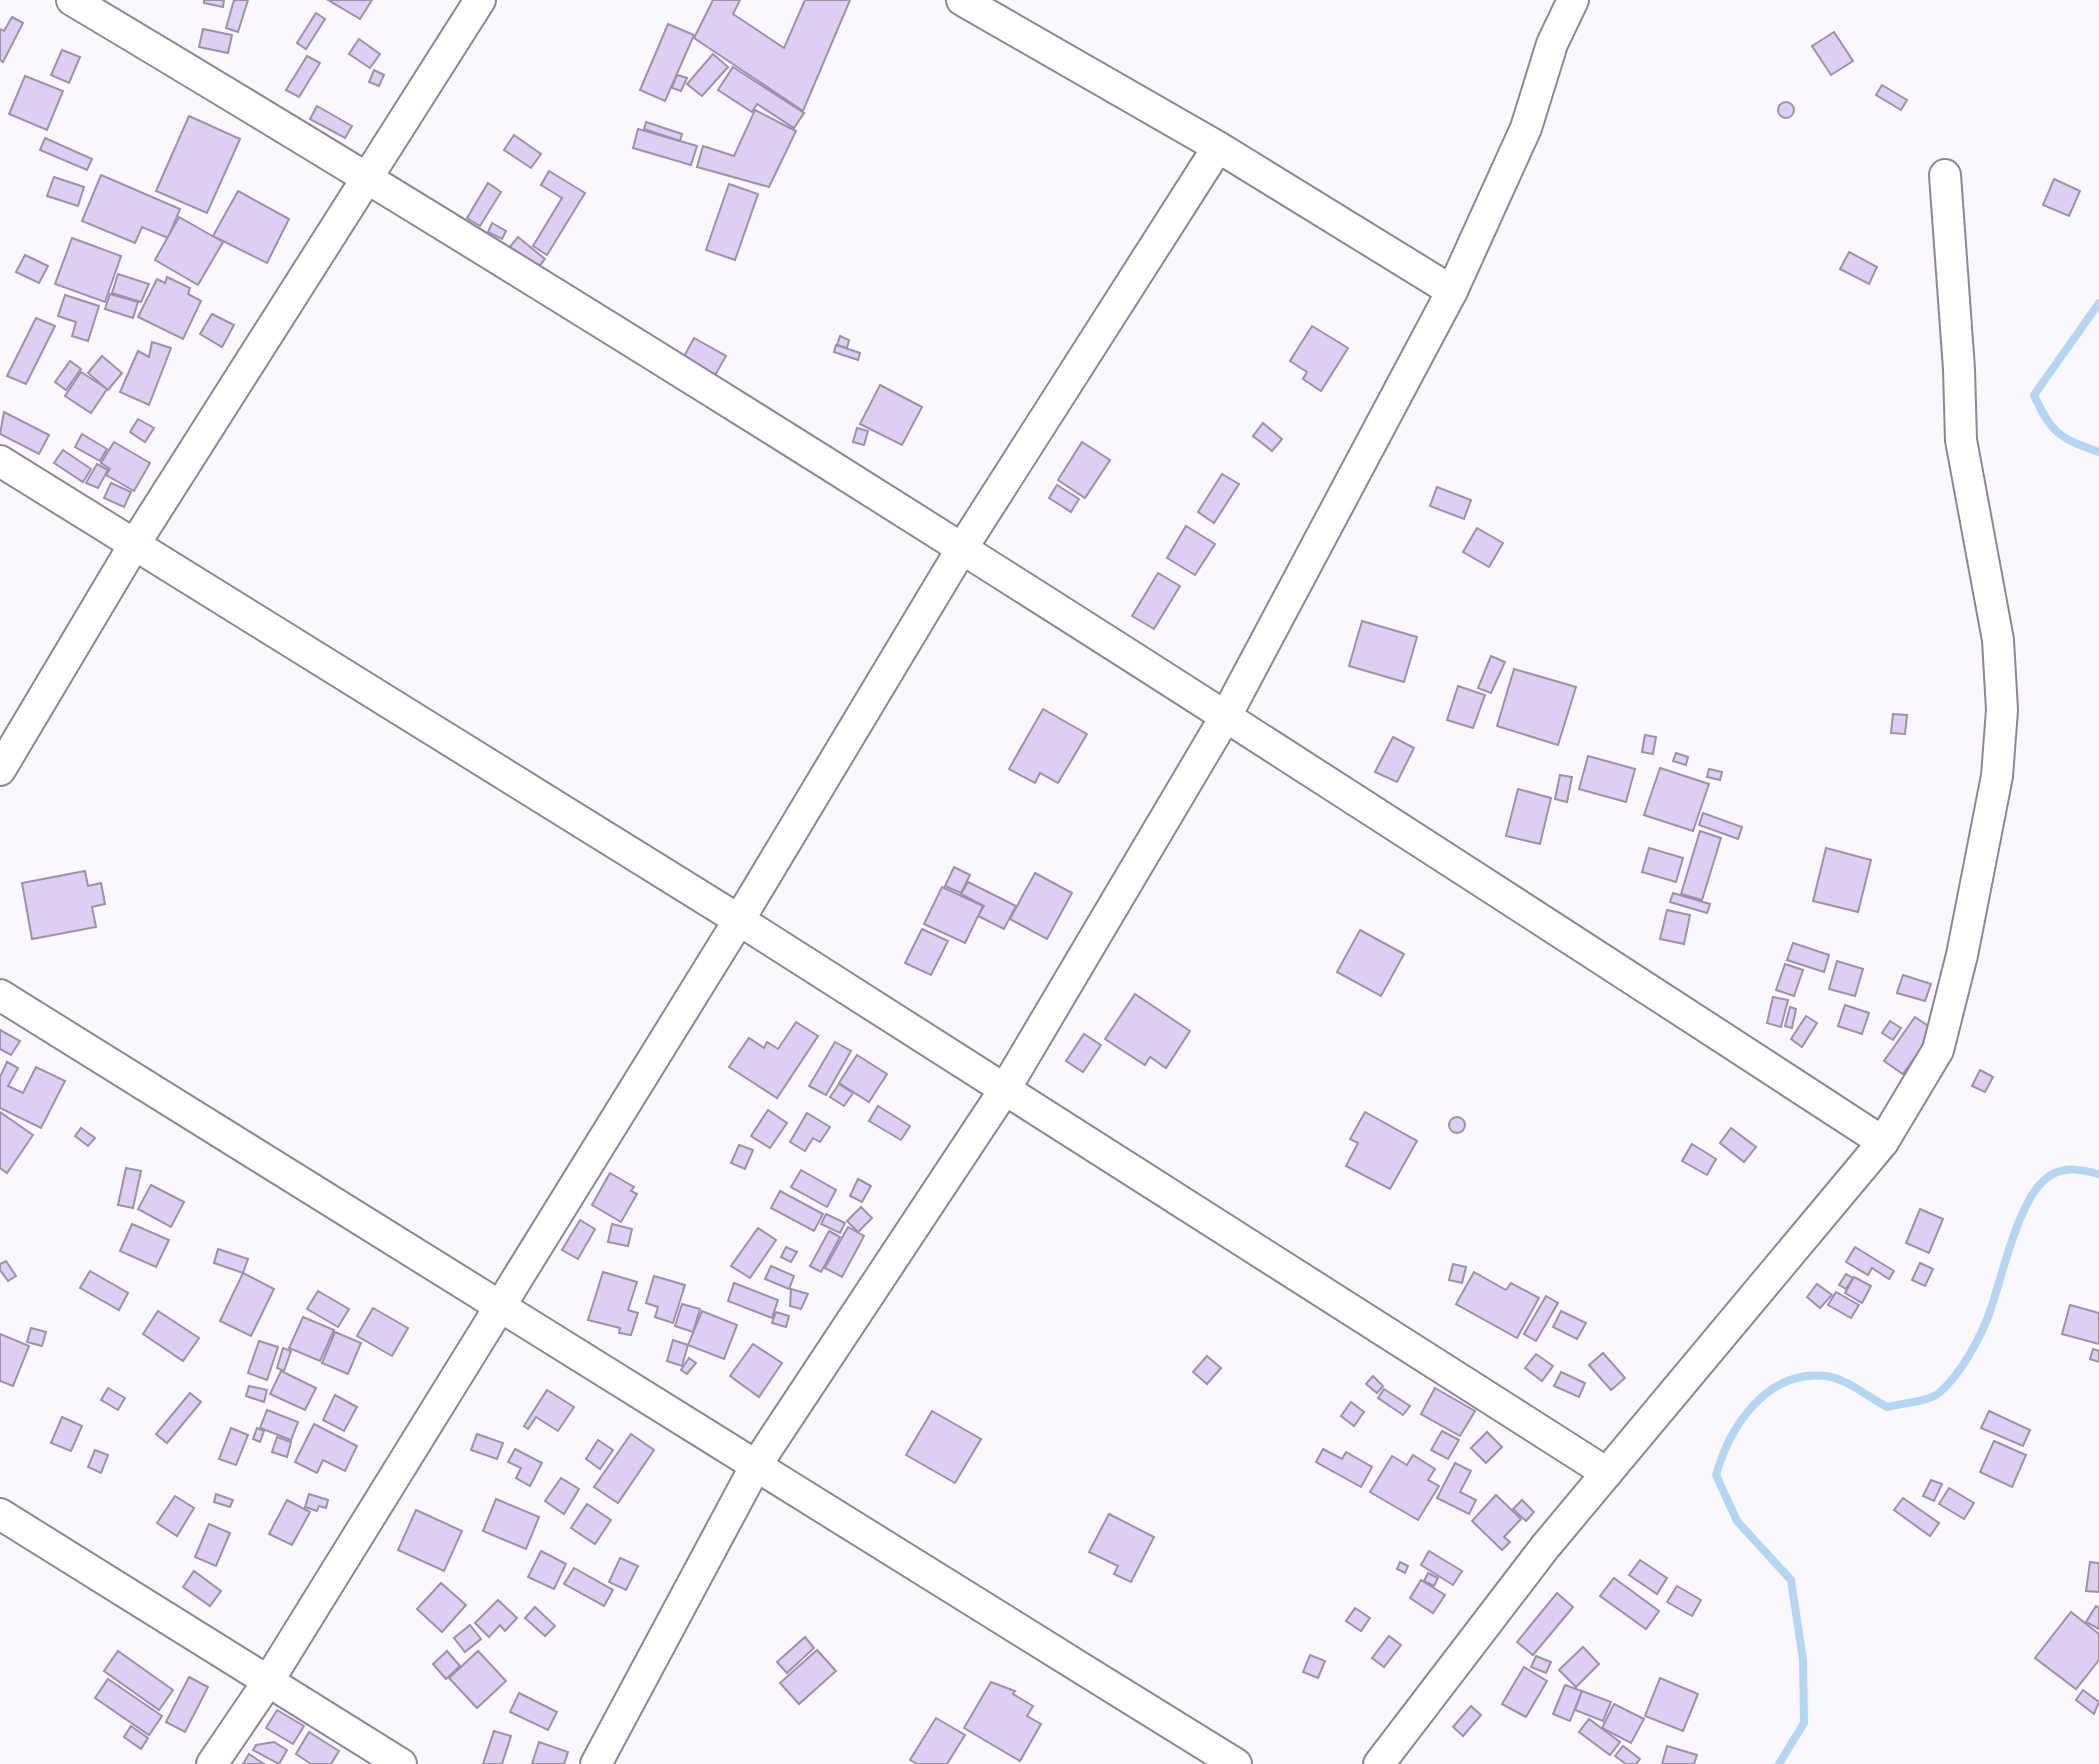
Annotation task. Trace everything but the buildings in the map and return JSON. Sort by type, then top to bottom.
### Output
[{"type":"street","points":[[72,0],[367,176],[1227,714],[1883,1142]]},
{"type":"street","points":[[0,770],[134,545],[480,0]]},
{"type":"street","points":[[962,0],[1218,147],[1452,291]]},
{"type":"street","points":[[596,1764],[755,1467],[1005,1089],[1227,714],[1452,291],[1526,128],[1552,44],[1573,0]]},
{"type":"street","points":[[212,1764],[267,1683],[739,920],[961,550],[1218,147]]},
{"type":"street","points":[[1379,1764],[1545,1547],[1883,1142],[1938,1050],[1962,955],[1997,776],[2002,710],[1998,640],[1961,440],[1945,175]]},
{"type":"street","points":[[0,461],[739,920],[1607,1473]]},
{"type":"street","points":[[0,995],[502,1304],[755,1467],[1236,1764]]},
{"type":"street","points":[[0,1514],[401,1764]]},
{"type":"waterway","points":[[2099,303],[2034,395],[2051,426],[2074,443],[2099,452]]},
{"type":"waterway","points":[[1779,1764],[1804,1723],[1803,1660],[1791,1580],[1737,1521],[1716,1475],[1731,1438],[1741,1420],[1769,1391],[1805,1376],[1841,1380],[1887,1407],[1935,1395],[1956,1375],[1977,1341],[2021,1216],[2040,1185],[2063,1170],[2099,1174]]}]
